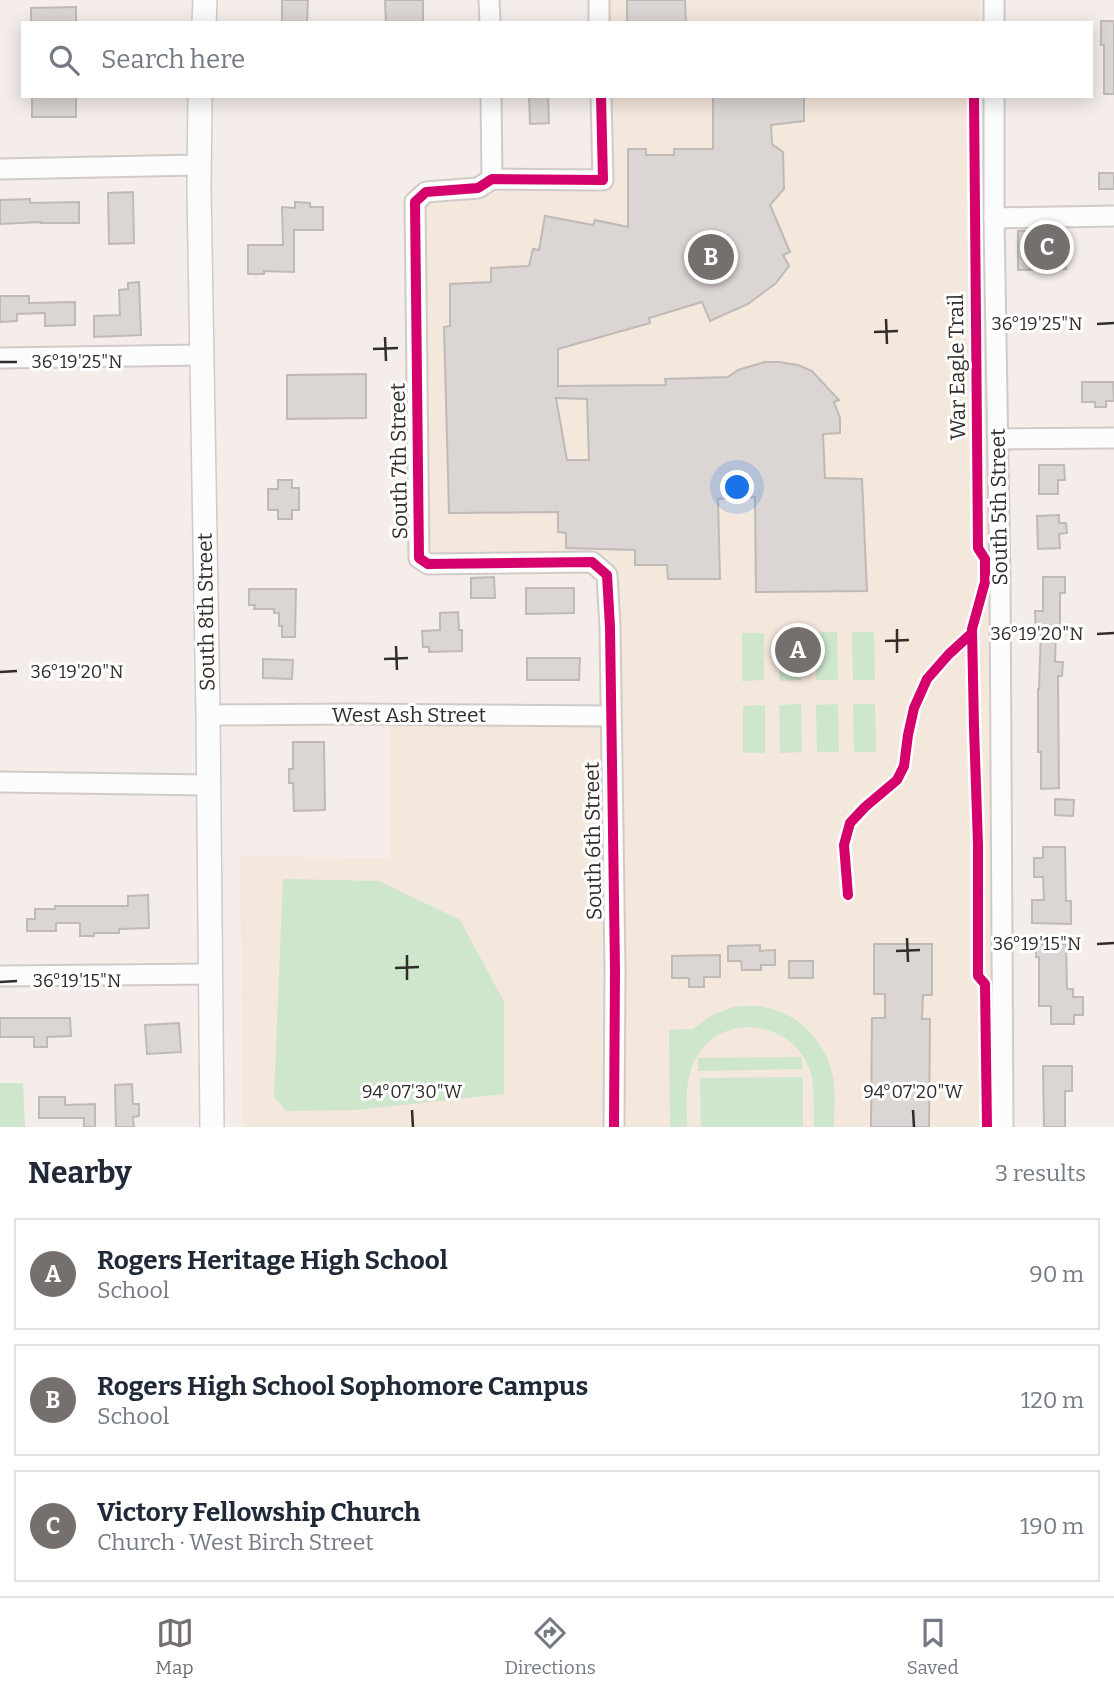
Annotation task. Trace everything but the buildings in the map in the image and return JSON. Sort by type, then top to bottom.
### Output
[{"type":"main road","points":[[204,21],[205,0]]},
{"type":"main road","name":"South 8th Street","points":[[200,98],[212,1127]]},
{"type":"street","points":[[489,0],[489,21]]},
{"type":"street","points":[[599,0],[599,21]]},
{"type":"street","points":[[994,0],[994,21]]},
{"type":"street","points":[[491,98],[492,179],[603,180],[601,98]]},
{"type":"street","name":"South 5th Street","points":[[994,98],[1003,1127]]},
{"type":"street","points":[[0,169],[199,165]]},
{"type":"street","name":"South 7th Street","points":[[492,179],[478,188],[426,192],[415,202],[419,558],[428,564],[592,562]]},
{"type":"street","points":[[994,218],[1114,216]]},
{"type":"street","points":[[0,358],[202,355]]},
{"type":"street","points":[[999,439],[1114,438]]},
{"type":"street","name":"South 6th Street","points":[[592,562],[607,575],[610,627],[615,969],[614,1127]]},
{"type":"street","name":"West Ash Street","points":[[208,715],[611,716]]},
{"type":"street","points":[[0,782],[208,785]]},
{"type":"street","points":[[0,976],[211,974]]},
{"type":"shaded area","points":[[598,0],[980,0],[980,21],[599,21]]},
{"type":"shaded area","points":[[601,98],[982,98],[1000,1127],[243,1127],[240,856],[389,858],[389,725],[602,725],[607,575],[591,562],[419,558],[415,202],[602,180]]},
{"type":"green space","points":[[801,632],[801,680],[779,681],[779,633]]},
{"type":"green space","points":[[815,632],[837,632],[838,680],[816,680]]},
{"type":"green space","points":[[852,632],[874,632],[875,680],[853,680]]},
{"type":"green space","points":[[742,633],[764,633],[764,680],[742,681]]},
{"type":"green space","points":[[801,704],[802,752],[780,753],[779,705]]},
{"type":"green space","points":[[838,704],[839,752],[817,752],[816,705]]},
{"type":"green space","points":[[853,704],[875,704],[876,752],[854,752]]},
{"type":"green space","points":[[765,705],[765,753],[743,753],[743,706]]},
{"type":"green space","points":[[283,879],[379,881],[460,920],[504,1002],[504,1094],[356,1110],[286,1111],[274,1097]]},
{"type":"green space","points":[[736,1006],[760,1006],[776,1010],[799,1022],[809,1031],[830,1064],[835,1096],[834,1127],[814,1127],[813,1081],[800,1051],[787,1039],[771,1031],[738,1028],[722,1033],[707,1043],[696,1058],[687,1091],[687,1127],[670,1127],[669,1030],[693,1029],[710,1016]]},
{"type":"green space","points":[[802,1057],[802,1069],[698,1071],[698,1058]]},
{"type":"green space","points":[[803,1077],[803,1127],[701,1127],[700,1078]]},
{"type":"green space","points":[[0,1083],[23,1083],[25,1127],[0,1127]]},
{"type":"cycle path","points":[[601,98],[603,180],[492,179],[478,188],[426,192],[415,202],[419,558],[428,564],[592,562],[607,575],[615,969],[614,1127]]},
{"type":"cycle path","name":"War Eagle Trail","points":[[974,98],[978,548],[985,559],[985,582],[972,629],[978,845],[978,976],[985,984],[987,1127]]},
{"type":"cycle path","points":[[848,895],[844,845],[850,823],[897,780],[904,766],[914,708],[927,679],[972,633]]},
{"type":"place","name":"Victory Fellowship Church","points":[[1047,247]]},
{"type":"place","name":"Rogers High School Sophomore Campus","points":[[711,257]]},
{"type":"place","name":"Rogers Heritage High School","points":[[798,650]]}]
